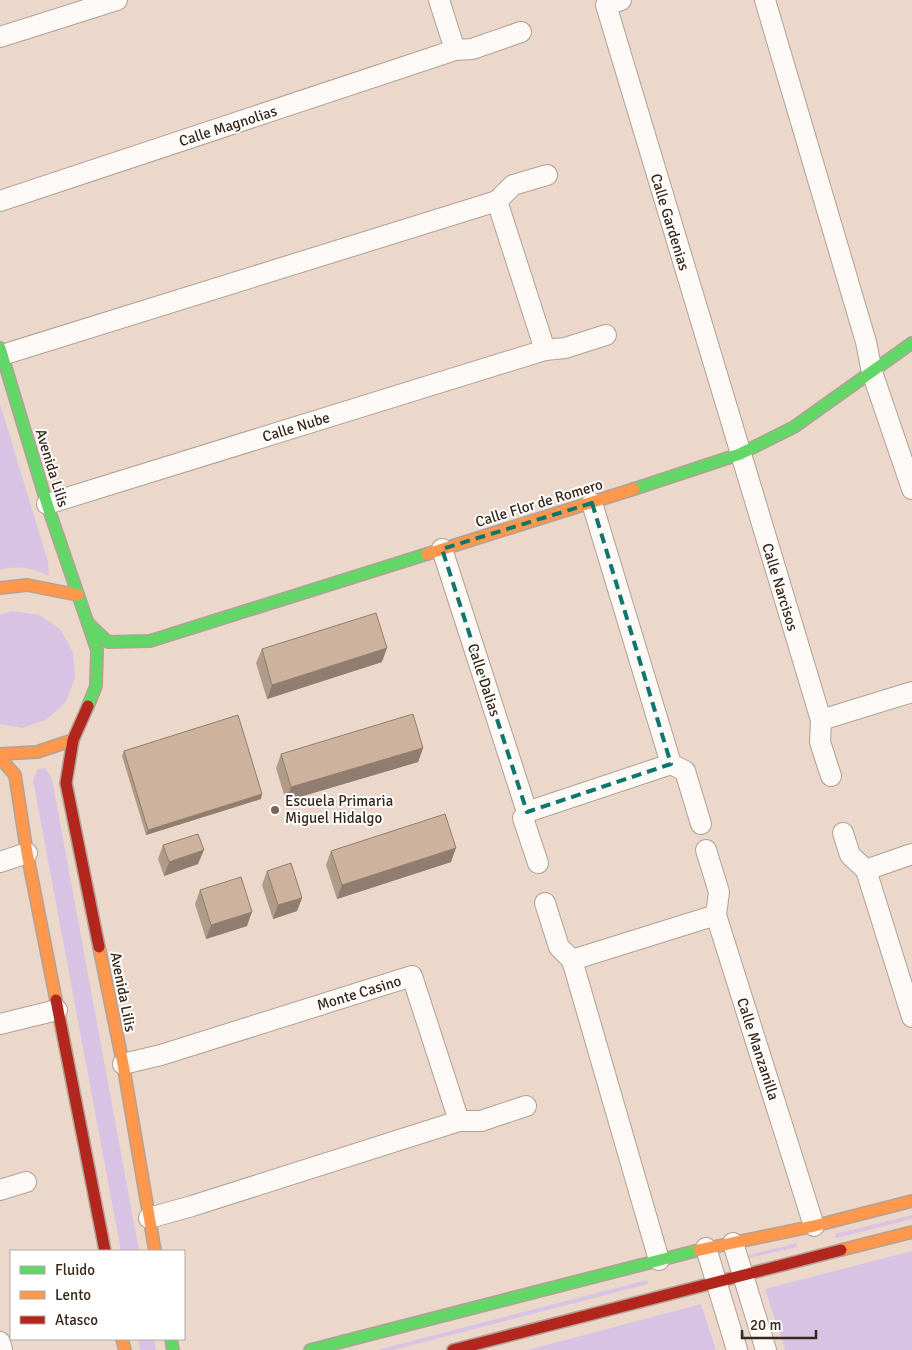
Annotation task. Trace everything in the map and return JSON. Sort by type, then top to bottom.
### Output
[{"type":"main road","name":"Calle Flor de Romero","points":[[88,624],[108,642],[150,641],[592,503],[740,454],[794,426],[912,342]]},
{"type":"main road","name":"Avenida Lilis","points":[[1,351],[48,504],[97,650],[96,686]]},
{"type":"main road","points":[[0,588],[27,585],[78,595]]},
{"type":"main road","name":"Calle Flor de Romero","points":[[134,652],[150,641]]},
{"type":"main road","points":[[0,754],[37,752],[72,740],[84,718],[96,686],[107,674]]},
{"type":"main road","name":"Avenida Lilis","points":[[72,740],[66,783],[123,1064],[156,1250]]},
{"type":"main road","points":[[0,758],[15,775],[27,853],[105,1250]]},
{"type":"main road","points":[[453,1350],[744,1275],[817,1241],[912,1201]]},
{"type":"main road","points":[[310,1350],[706,1248],[732,1243],[817,1241],[912,1232]]},
{"type":"street","points":[[0,37],[117,0]]},
{"type":"street","points":[[439,0],[456,50]]},
{"type":"street","name":"Calle Gardenias","points":[[621,0],[606,5],[740,454]]},
{"type":"street","points":[[765,0],[866,342],[872,372],[912,489]]},
{"type":"street","name":"Calle Magnolias","points":[[0,201],[456,50],[472,50],[521,32]]},
{"type":"street","points":[[1,351],[497,201],[513,186],[547,175]]},
{"type":"street","points":[[497,201],[545,350]]},
{"type":"street","name":"Calle Nube","points":[[48,504],[545,350],[565,348],[606,335]]},
{"type":"street","name":"Calle Narcisos","points":[[740,454],[820,720],[820,742],[831,776]]},
{"type":"street","points":[[592,503],[671,764]]},
{"type":"street","name":"Calle Dalias","points":[[442,549],[527,812],[523,818],[538,862]]},
{"type":"street","points":[[820,720],[912,692]]},
{"type":"street","points":[[527,812],[671,764],[685,771],[701,824]]},
{"type":"street","points":[[844,833],[850,855],[866,870],[912,1017]]},
{"type":"street","name":"Calle Manzanilla","points":[[706,850],[719,892],[716,915],[801,1183],[817,1241]]},
{"type":"street","points":[[0,862],[27,853]]},
{"type":"street","points":[[866,870],[912,854]]},
{"type":"street","points":[[545,904],[558,947],[572,960],[659,1260]]},
{"type":"street","points":[[572,960],[716,915]]},
{"type":"street","name":"Monte Casino","points":[[123,1064],[412,976],[458,1120]]},
{"type":"street","points":[[0,1024],[57,1010]]},
{"type":"street","points":[[150,1218],[458,1120],[480,1122],[526,1106]]},
{"type":"street","points":[[0,1190],[26,1182]]},
{"type":"street","points":[[732,1243],[744,1275],[766,1350]]},
{"type":"street","points":[[706,1248],[736,1350]]},
{"type":"street","points":[[0,1342],[2,1350]]},
{"type":"highlighted area","points":[[592,503],[671,764],[527,812],[442,549]]},
{"type":"shaded area","points":[[0,404],[48,562],[49,576],[25,568],[0,570]]},
{"type":"shaded area","points":[[13,611],[39,615],[60,629],[73,652],[75,678],[66,702],[46,720],[22,728],[0,724],[0,615]]},
{"type":"shaded area","points":[[45,768],[52,779],[139,1250],[121,1250],[33,780],[38,769]]},
{"type":"shaded area","points":[[912,1215],[912,1219],[836,1238],[835,1234]]},
{"type":"shaded area","points":[[796,1243],[797,1247],[749,1258],[749,1255]]},
{"type":"shaded area","points":[[912,1251],[912,1350],[785,1350],[765,1289]]},
{"type":"shaded area","points":[[647,1280],[648,1284],[393,1350],[377,1350]]},
{"type":"shaded area","points":[[701,1304],[716,1350],[528,1350]]},
{"type":"shaded area","points":[[138,1340],[154,1340],[156,1350],[140,1350]]},
{"type":"building","points":[[376,613],[387,648],[272,685],[262,649]]},
{"type":"building","points":[[413,714],[423,748],[291,787],[281,754]]},
{"type":"building","points":[[238,715],[262,794],[148,830],[124,751]]},
{"type":"building","points":[[445,814],[456,848],[342,885],[331,851]]},
{"type":"building","points":[[198,834],[204,850],[169,862],[163,845]]},
{"type":"building","points":[[291,863],[302,898],[278,905],[267,871]]},
{"type":"building","points":[[241,877],[252,912],[211,925],[200,890]]},
{"type":"traffic: fast","points":[[634,489],[740,454],[794,427],[912,343]]},
{"type":"traffic: fast","points":[[0,348],[47,504],[97,650],[96,686],[88,706]]},
{"type":"traffic: fast","points":[[89,624],[108,642],[150,641],[427,554]]},
{"type":"traffic: fast","points":[[310,1350],[699,1250]]},
{"type":"traffic: fast","points":[[171,1340],[173,1350]]},
{"type":"traffic: slow","points":[[427,554],[634,489]]},
{"type":"traffic: slow","points":[[0,588],[27,585],[78,595]]},
{"type":"traffic: slow","points":[[0,754],[37,752],[73,740]]},
{"type":"traffic: slow","points":[[0,758],[15,775],[27,853],[56,1000]]},
{"type":"traffic: slow","points":[[99,947],[123,1064],[155,1250]]},
{"type":"traffic: slow","points":[[699,1250],[814,1226],[912,1201]]},
{"type":"traffic: slow","points":[[841,1250],[912,1232]]},
{"type":"traffic: slow","points":[[122,1340],[125,1350]]},
{"type":"traffic: jam","points":[[88,706],[73,740],[66,783],[99,947]]},
{"type":"traffic: jam","points":[[56,1000],[105,1250]]},
{"type":"traffic: jam","points":[[453,1350],[841,1250]]},
{"type":"place","name":"Escuela Primaria Miguel Hidalgo","points":[[275,810]]}]
